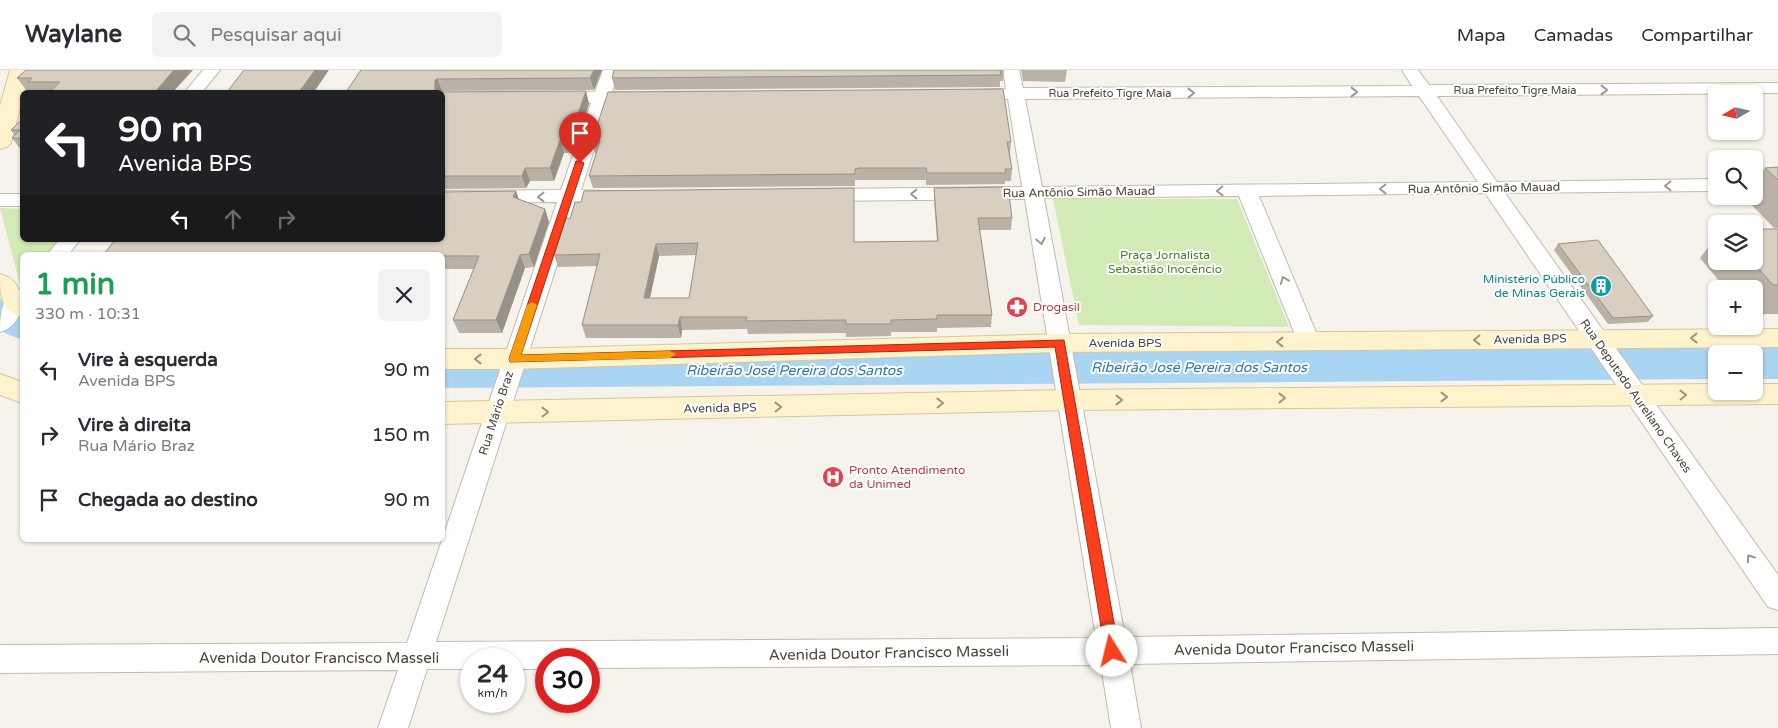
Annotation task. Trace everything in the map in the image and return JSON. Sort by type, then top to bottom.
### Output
[{"type":"main road","points":[[0,143],[17,102],[20,70]]},
{"type":"main road","points":[[0,282],[14,309]]},
{"type":"main road","name":"Avenida BPS","points":[[445,359],[512,364],[1061,347],[1309,342],[1599,344],[1778,338]]},
{"type":"main road","points":[[0,384],[20,392]]},
{"type":"main road","name":"Avenida BPS","points":[[445,413],[498,408],[1070,395],[1631,390],[1778,394]]},
{"type":"street","points":[[195,90],[212,70]]},
{"type":"street","name":"Rua Mário Braz","points":[[393,728],[512,364],[611,70]]},
{"type":"street","points":[[1011,70],[1070,395],[1126,728]]},
{"type":"street","name":"Rua Deputado Aureliano Chaves","points":[[1410,70],[1631,390],[1778,598]]},
{"type":"street","name":"Rua Prefeito Tigre Maia","points":[[956,94],[1778,88]]},
{"type":"street","points":[[542,98],[651,97]]},
{"type":"street","name":"Rua Antônio Simão Mauad","points":[[805,195],[1708,185]]},
{"type":"street","points":[[1248,191],[1309,342]]},
{"type":"street","points":[[445,197],[638,196]]},
{"type":"street","points":[[0,200],[20,200]]},
{"type":"street","points":[[60,252],[68,242]]},
{"type":"street","name":"Avenida Doutor Francisco Masseli","points":[[0,659],[416,658],[1112,651],[1778,641]]},
{"type":"green space","name":"Praça Jornalista Sebastião Inocêncio","points":[[1053,199],[1237,199],[1289,327],[1079,325]]},
{"type":"green space","points":[[0,208],[20,209],[20,242],[57,242],[49,252],[20,252],[20,284]]},
{"type":"building","points":[[26,70],[174,70],[157,90],[51,90],[60,82],[28,82],[32,78],[17,78]]},
{"type":"building","points":[[244,70],[315,70],[300,90],[229,90]]},
{"type":"building","points":[[361,70],[594,70],[590,78],[437,79],[435,80],[435,90],[347,90]]},
{"type":"building","points":[[614,70],[1000,70],[1001,75],[612,78]]},
{"type":"building","points":[[1003,89],[1011,142],[1007,142],[1012,169],[1005,169],[1006,173],[927,173],[926,168],[859,168],[855,169],[855,174],[589,176],[600,141],[592,141],[608,92]]},
{"type":"building","points":[[586,91],[569,140],[560,140],[550,168],[525,168],[522,176],[445,176],[445,92]]},
{"type":"building","points":[[20,121],[20,130],[11,130]]},
{"type":"building","points":[[20,130],[20,138],[12,138]]},
{"type":"building","points":[[1778,167],[1778,180],[1765,168]]},
{"type":"building","points":[[1008,187],[1012,218],[978,218],[992,315],[937,315],[937,319],[891,320],[891,324],[846,324],[846,320],[746,321],[747,317],[680,317],[678,325],[582,325],[600,254],[554,255],[566,218],[570,219],[575,202],[581,202],[584,191],[854,188],[854,242],[938,241],[934,188]],"holes":[[[698,243],[689,298],[644,298],[656,244]]]},
{"type":"building","points":[[516,191],[513,197],[545,209],[529,254],[520,255],[496,320],[453,320],[479,256],[445,256],[445,252],[105,252],[113,242],[445,242],[445,192]]},
{"type":"building","points":[[1763,229],[1778,229],[1778,285],[1773,285],[1760,270],[1763,270]]},
{"type":"building","name":"Ministério Público de Minas Gerais","points":[[1598,240],[1653,316],[1613,318],[1558,244]]},
{"type":"waterway","name":"Ribeirão José Pereira dos Santos","points":[[0,313],[20,324]]},
{"type":"waterway","name":"Ribeirão José Pereira dos Santos","points":[[445,372],[1708,363]]},
{"type":"waterway","name":"Ribeirão José Pereira dos Santos","points":[[1763,363],[1778,363]]},
{"type":"slow traffic","points":[[532,305],[514,359],[670,354]]},
{"type":"place","name":"Ministério Público de Minas Gerais","points":[[1601,286]]},
{"type":"place","name":"Drogasil","points":[[1017,307]]},
{"type":"place","name":"Pronto Atendimento da Unimed","points":[[833,477]]},
{"type":"route","points":[[580,163],[514,359],[1060,343],[1112,651]]}]
